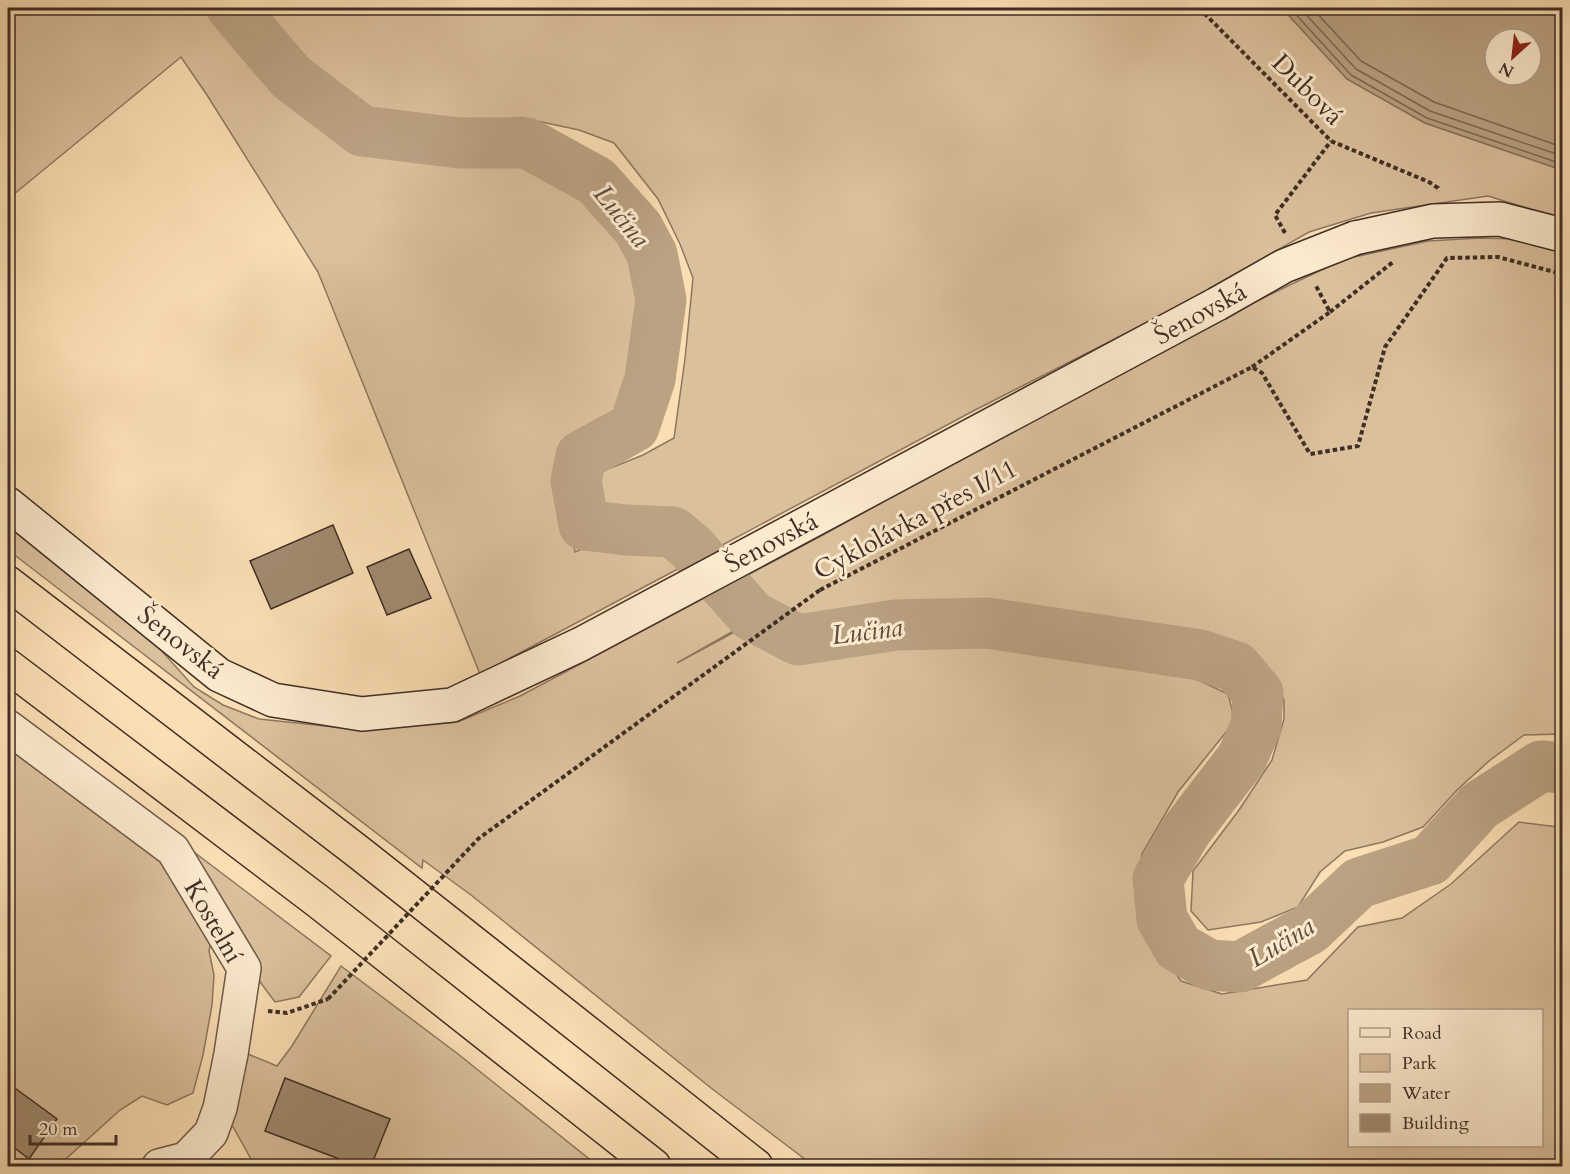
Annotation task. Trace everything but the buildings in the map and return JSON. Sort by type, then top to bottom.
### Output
[{"type":"highway","points":[[8,583],[357,851],[756,1167]]},
{"type":"highway","points":[[8,666],[319,902],[654,1167]]},
{"type":"main road","name":"Šenovská","points":[[8,504],[219,675],[273,700],[362,714],[452,705],[581,644],[1284,266],[1355,238],[1432,221],[1500,219],[1563,235]]},
{"type":"main road","name":"Kostelní","points":[[8,727],[173,850],[244,968],[220,1108],[211,1133],[186,1159],[159,1167]]},
{"type":"path","name":"Dubová","points":[[1199,8],[1331,141],[1429,182],[1438,188]]},
{"type":"path","points":[[1330,312],[1398,259],[1391,231]]},
{"type":"path","name":"Cyklolávka přes I/11","points":[[238,1007],[287,1013],[328,999],[478,839],[820,590],[1252,367],[1262,373],[1310,454],[1358,446],[1384,347],[1447,258],[1498,257],[1563,274]]},
{"type":"green space","points":[[8,8],[214,8],[238,34],[260,74],[336,130],[369,141],[452,153],[525,155],[588,192],[625,238],[641,289],[638,323],[625,390],[609,422],[571,443],[563,473],[575,552],[602,540],[668,543],[691,562],[480,674],[318,272],[181,57],[8,199]]},
{"type":"green space","points":[[259,8],[1282,8],[1347,79],[1425,123],[1562,170],[1562,219],[1488,196],[1371,213],[1309,232],[1174,309],[975,410],[713,550],[676,513],[635,508],[596,512],[594,485],[603,471],[643,455],[674,438],[693,278],[680,244],[658,199],[614,143],[579,130],[523,118],[453,121],[365,108],[310,68]]},
{"type":"green space","points":[[1481,238],[1514,239],[1562,251],[1562,734],[1524,735],[1489,761],[1458,789],[1423,827],[1383,842],[1345,851],[1320,872],[1298,907],[1261,922],[1208,930],[1191,911],[1193,871],[1239,810],[1272,760],[1284,719],[1284,701],[1276,681],[1261,666],[1237,651],[1098,624],[987,614],[884,619],[797,633],[763,614],[677,663],[753,622],[800,648],[894,633],[948,630],[1194,678],[1228,694],[1235,721],[1178,792],[1142,854],[1138,884],[1147,926],[1181,981],[1222,994],[1307,980],[1358,927],[1402,918],[1451,884],[1519,822],[1562,826],[1562,1166],[814,1166],[711,1088],[471,895],[423,860],[422,868],[8,550],[8,520],[135,621],[194,687],[223,705],[259,719],[335,727],[402,727],[458,722],[520,696],[821,536],[1184,337],[1345,259],[1428,241]]},
{"type":"green space","points":[[8,711],[331,956],[299,997],[275,1002],[252,971],[218,910],[209,951],[214,975],[212,1005],[193,1093],[167,1105],[142,1096],[120,1110],[58,1166],[8,1166]]},
{"type":"green space","points":[[341,966],[458,1054],[598,1166],[249,1166],[251,1159],[227,1116],[243,1052],[277,1066],[292,1046]]},
{"type":"water","points":[[1282,8],[1562,8],[1562,170],[1425,123],[1347,79]]},
{"type":"waterway","name":"Lučina","points":[[232,8],[291,77],[362,131],[459,143],[527,143],[596,181],[638,228],[652,254],[661,300],[650,379],[634,427],[581,456],[576,481],[584,525],[673,532],[691,547],[752,616],[798,640],[896,625],[987,623],[1200,655],[1236,667],[1258,693],[1256,726],[1242,758],[1186,831],[1158,879],[1162,919],[1178,947],[1209,965],[1240,967],[1310,929],[1359,883],[1430,860],[1479,806],[1541,766],[1562,768]]}]
